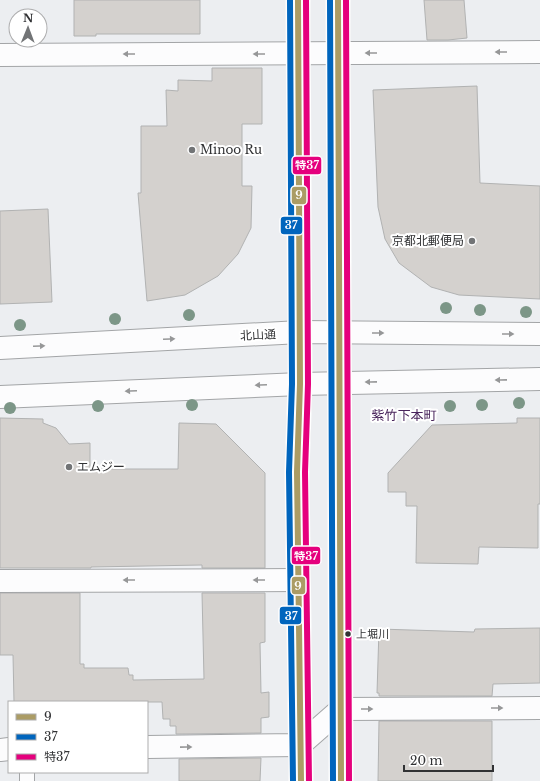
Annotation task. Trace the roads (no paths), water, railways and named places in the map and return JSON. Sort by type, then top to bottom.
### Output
[{"type":"street","points":[[298,0],[300,384],[297,472],[301,781]]},
{"type":"street","points":[[338,0],[341,781]]},
{"type":"street","points":[[0,55],[540,52]]},
{"type":"street","name":"北山通","points":[[0,348],[300,332],[540,334]]},
{"type":"street","points":[[0,397],[300,384],[540,379]]},
{"type":"street","points":[[0,581],[298,580]]},
{"type":"street","points":[[148,747],[300,745],[340,709],[540,708]]},
{"type":"place","name":"Minoo Ru","points":[[192,150]]},
{"type":"place","name":"京都北郵便局","points":[[472,241]]},
{"type":"place","name":"エムジー","points":[[69,467]]},
{"type":"place","name":"上堀川","points":[[348,634]]},
{"type":"district","name":"紫竹下本町","points":[[404,415]]}]
